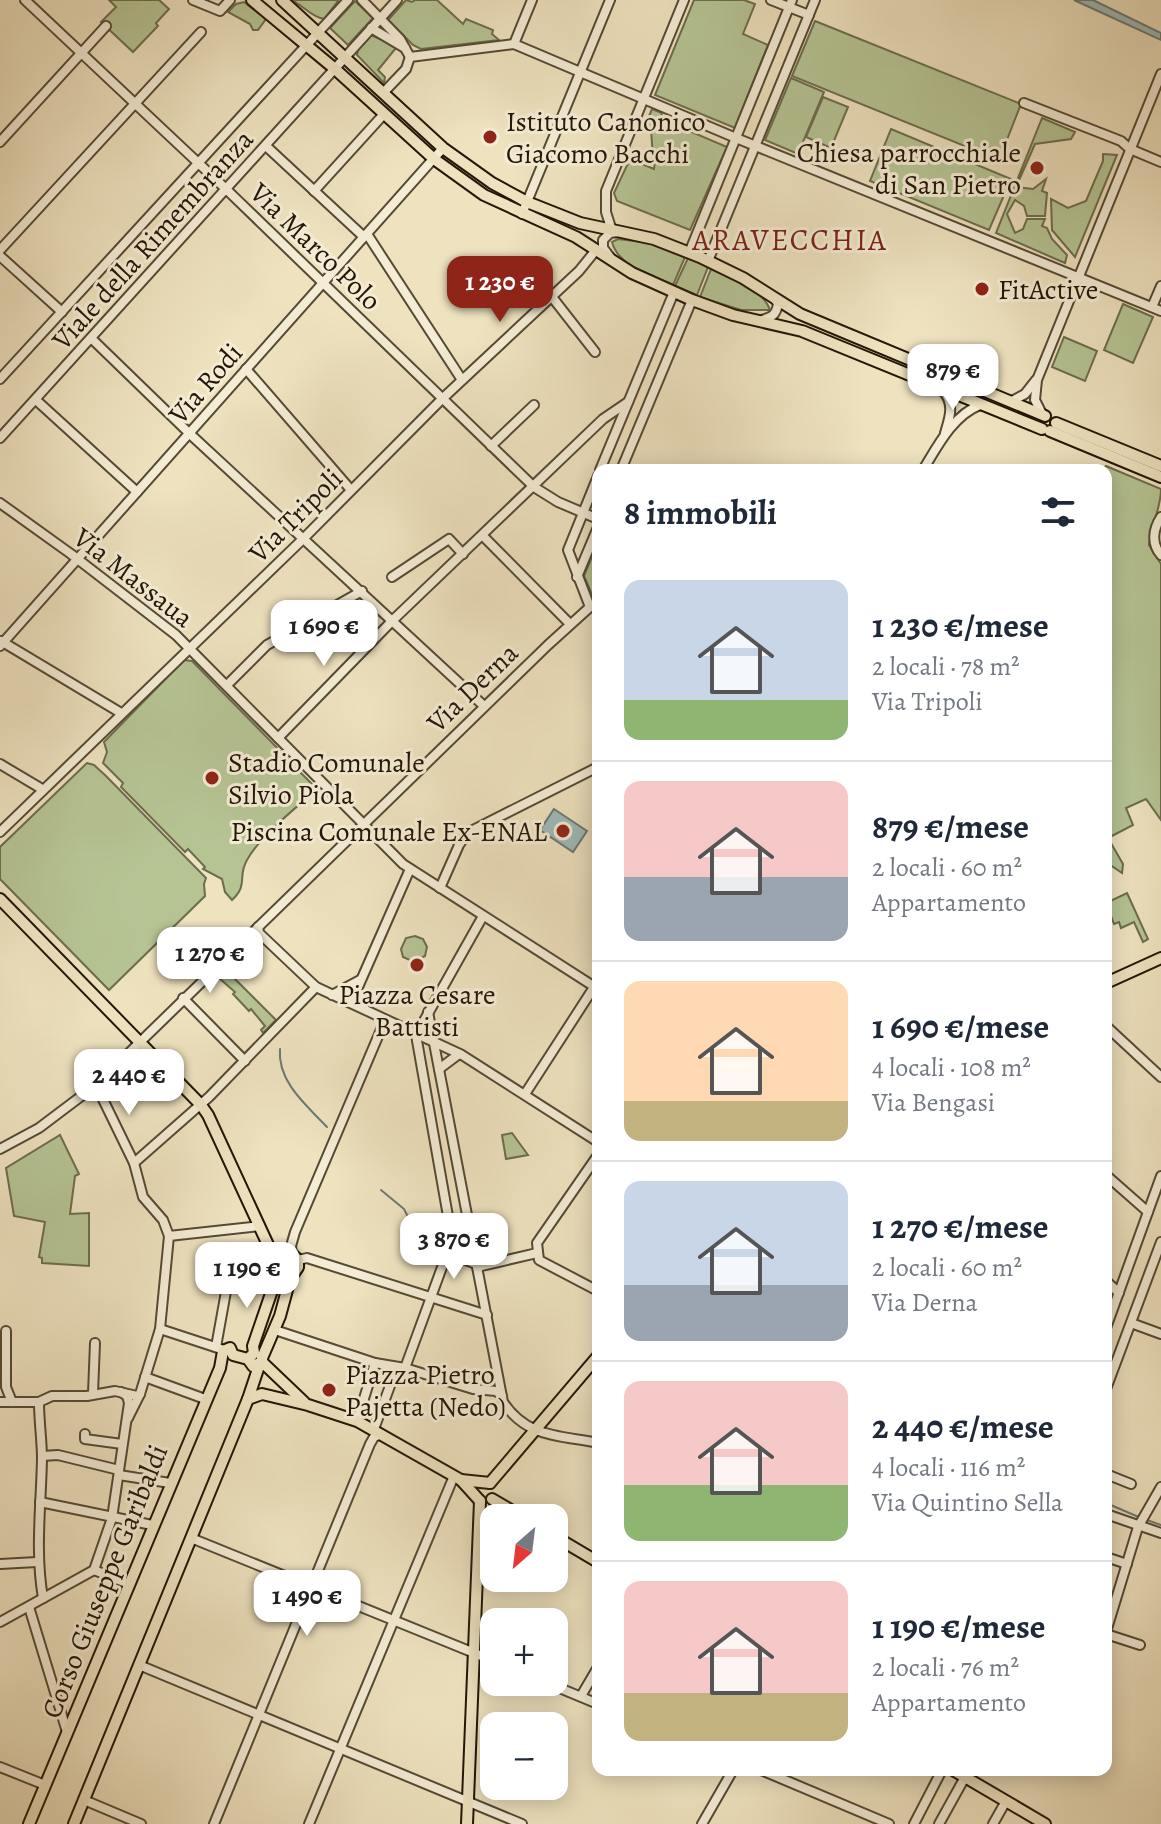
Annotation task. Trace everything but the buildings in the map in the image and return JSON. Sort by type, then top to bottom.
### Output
[{"type":"main road","points":[[252,0],[335,69],[434,159],[484,195],[576,237],[632,273],[733,315],[802,331],[980,405],[1161,466]]},
{"type":"main road","points":[[282,0],[443,148],[492,183],[527,202],[580,223],[654,239],[708,261],[772,295],[800,314],[1043,414],[1040,421],[1049,428],[1161,477]]},
{"type":"main road","points":[[0,899],[201,1105],[277,1257],[275,1268],[285,1277],[297,1271],[295,1257],[277,1257]]},
{"type":"main road","points":[[1112,980],[1161,958]]},
{"type":"main road","points":[[257,1360],[253,1346],[278,1273]]},
{"type":"main road","points":[[74,1824],[248,1399],[257,1360],[275,1330],[292,1275]]},
{"type":"main road","points":[[224,1352],[257,1360],[274,1371],[297,1398],[308,1405]]},
{"type":"main road","name":"Corso Giuseppe Garibaldi","points":[[29,1824],[224,1352]]},
{"type":"main road","points":[[467,1824],[475,1487],[485,1483],[592,1363]]},
{"type":"main road","points":[[248,1399],[262,1394],[357,1421],[458,1478],[485,1483],[495,1491],[492,1499]]},
{"type":"main road","points":[[458,1478],[477,1497],[500,1504]]},
{"type":"main road","points":[[568,1544],[592,1558]]},
{"type":"main road","points":[[966,1776],[1045,1824]]},
{"type":"street","name":"Via Marco Polo","points":[[25,0],[534,487],[558,502],[592,517]]},
{"type":"street","points":[[193,0],[220,11],[230,0]]},
{"type":"street","points":[[362,0],[381,17],[408,53],[406,69],[383,93]]},
{"type":"street","name":"Viale della Rimembranza","points":[[0,438],[397,0]]},
{"type":"street","points":[[514,44],[532,0]]},
{"type":"street","points":[[522,214],[610,0]]},
{"type":"street","points":[[612,260],[603,248],[603,240],[610,233],[618,232],[606,212],[606,191],[684,0]]},
{"type":"street","points":[[771,0],[791,4],[809,15]]},
{"type":"street","points":[[708,261],[815,0]]},
{"type":"street","name":"Viale della Rimembranza","points":[[2,373],[62,312],[344,1]]},
{"type":"street","points":[[689,253],[791,4]]},
{"type":"street","points":[[0,142],[106,26]]},
{"type":"street","points":[[371,28],[408,53],[514,44],[1156,309],[1161,286]]},
{"type":"street","points":[[62,312],[0,253],[201,32]]},
{"type":"street","points":[[1043,414],[1035,400],[1037,380],[1161,74]]},
{"type":"street","points":[[1024,103],[1121,141],[1130,149],[1161,162]]},
{"type":"street","points":[[314,191],[384,114]]},
{"type":"street","points":[[266,146],[365,235],[462,380]]},
{"type":"street","name":"Via Rodi","points":[[1,643],[443,148]]},
{"type":"street","name":"Via Tripoli","points":[[0,832],[304,538],[442,399],[579,271],[596,250]]},
{"type":"street","points":[[602,464],[674,292]]},
{"type":"street","points":[[762,320],[771,318],[776,312],[778,304],[772,295]]},
{"type":"street","points":[[552,297],[595,352]]},
{"type":"street","points":[[624,464],[692,300]]},
{"type":"street","points":[[92,339],[484,706]]},
{"type":"street","points":[[246,369],[351,490]]},
{"type":"street","points":[[1012,401],[1025,394],[1037,380]]},
{"type":"street","points":[[940,388],[951,408],[944,437]]},
{"type":"street","points":[[36,400],[137,492]]},
{"type":"street","points":[[278,738],[393,620],[603,419],[628,402]]},
{"type":"street","points":[[491,446],[534,405]]},
{"type":"street","points":[[927,464],[944,437],[966,412],[980,405]]},
{"type":"street","points":[[592,491],[568,550],[577,578],[592,603]]},
{"type":"street","name":"Via Massaua","points":[[0,503],[78,559],[189,648],[407,867]]},
{"type":"street","points":[[1161,517],[1154,536],[1161,555]]},
{"type":"street","points":[[483,536],[570,624]]},
{"type":"street","points":[[392,577],[449,539],[463,554]]},
{"type":"street","points":[[577,578],[592,542]]},
{"type":"street","points":[[227,685],[267,645],[362,591]]},
{"type":"street","name":"Via Derna","points":[[0,1149],[39,1128],[96,1085],[484,706],[570,624],[592,608]]},
{"type":"street","points":[[1,643],[121,713]]},
{"type":"street","points":[[0,764],[42,789]]},
{"type":"street","points":[[440,888],[467,833],[592,771]]},
{"type":"street","points":[[588,773],[592,774]]},
{"type":"street","points":[[351,1003],[407,867],[592,983]]},
{"type":"street","points":[[455,1256],[416,1035],[483,916]]},
{"type":"street","points":[[258,927],[261,934],[316,987],[459,1054],[592,1138]]},
{"type":"street","points":[[332,995],[360,980]]},
{"type":"street","points":[[134,1163],[201,1105],[316,987]]},
{"type":"street","points":[[525,1094],[592,994]]},
{"type":"street","points":[[183,998],[245,1061]]},
{"type":"street","points":[[428,1012],[502,1397]]},
{"type":"street","points":[[385,1020],[291,1246],[295,1257],[307,1258],[487,1315]]},
{"type":"street","points":[[1112,1032],[1161,1077]]},
{"type":"street","points":[[439,1069],[459,1054]]},
{"type":"street","points":[[0,1622],[94,1570],[112,1518],[128,1418],[140,1394],[160,1329],[169,1236],[163,1220],[143,1197],[134,1163],[96,1085]]},
{"type":"street","points":[[214,1824],[445,1259],[455,1256],[477,1265],[537,1248],[592,1164]]},
{"type":"street","points":[[1112,1312],[1161,1176]]},
{"type":"street","points":[[1112,1180],[1148,1212]]},
{"type":"street","points":[[169,1236],[262,1231]]},
{"type":"street","points":[[1112,1373],[1161,1242]]},
{"type":"street","points":[[537,1248],[539,1260],[592,1288]]},
{"type":"street","points":[[160,1329],[224,1352],[227,1286]]},
{"type":"street","points":[[1112,1287],[1119,1293]]},
{"type":"street","points":[[1131,1323],[1161,1334]]},
{"type":"street","points":[[275,1330],[375,1363],[401,1367],[473,1389],[496,1391],[512,1416],[534,1430],[592,1442]]},
{"type":"street","points":[[6,1331],[6,1387],[12,1402]]},
{"type":"street","points":[[93,1393],[95,1343]]},
{"type":"street","points":[[357,1421],[375,1363]]},
{"type":"street","points":[[145,1377],[205,1399]]},
{"type":"street","points":[[6,1387],[0,1401],[39,1402],[52,1396],[87,1396],[93,1393],[140,1394]]},
{"type":"street","points":[[121,1392],[127,1396],[128,1418]]},
{"type":"street","points":[[39,1402],[38,1431],[42,1456],[37,1562],[43,1598]]},
{"type":"street","points":[[85,1434],[85,1439],[122,1444]]},
{"type":"street","points":[[42,1456],[58,1455],[170,1483]]},
{"type":"street","points":[[1112,1476],[1131,1484]]},
{"type":"street","points":[[309,1824],[392,1620],[458,1478]]},
{"type":"street","points":[[1112,1613],[1141,1521],[1161,1487]]},
{"type":"street","points":[[40,1502],[152,1525]]},
{"type":"street","points":[[1112,1515],[1141,1521],[1161,1533]]},
{"type":"street","points":[[191,1538],[480,1656]]},
{"type":"street","points":[[1112,1559],[1127,1564]]},
{"type":"street","points":[[0,1564],[37,1562]]},
{"type":"street","points":[[94,1570],[129,1584]]},
{"type":"street","points":[[29,1607],[68,1733]]},
{"type":"street","points":[[1112,1635],[1140,1645]]},
{"type":"street","points":[[139,1665],[522,1824]]},
{"type":"street","points":[[581,1696],[592,1677]]},
{"type":"street","points":[[568,1691],[592,1701]]},
{"type":"street","points":[[0,1767],[45,1785]]},
{"type":"street","points":[[702,1824],[730,1776]]},
{"type":"street","points":[[775,1776],[889,1824]]},
{"type":"street","points":[[914,1824],[939,1776]]},
{"type":"street","points":[[939,1824],[960,1776]]},
{"type":"street","points":[[84,1800],[141,1824]]},
{"type":"street","points":[[993,1824],[1006,1801]]},
{"type":"green space","points":[[109,0],[159,0],[169,9],[156,23],[158,26],[133,52],[101,22],[116,7]]},
{"type":"green space","points":[[291,0],[337,0],[338,1],[324,19]]},
{"type":"green space","points":[[406,0],[437,0],[463,24],[466,19],[493,30],[492,34],[499,40],[421,49],[388,20]]},
{"type":"green space","points":[[694,0],[744,0],[755,4],[743,34],[768,45],[735,128],[655,95]]},
{"type":"green space","points":[[355,1],[373,18],[348,45],[330,28]]},
{"type":"green space","points":[[244,2],[266,19],[258,30],[253,30],[250,24],[228,12],[236,4]]},
{"type":"green space","points":[[815,21],[1021,104],[999,160],[792,76]]},
{"type":"green space","points":[[371,35],[396,48],[378,70],[385,77],[384,83],[357,55],[358,49]]},
{"type":"green space","points":[[791,78],[824,92],[798,154],[765,140]]},
{"type":"green space","points":[[823,97],[848,107],[831,148],[806,137]]},
{"type":"green space","points":[[652,109],[662,113],[661,119],[727,147],[690,230],[617,201],[614,193],[630,159],[654,169],[655,161],[668,165],[653,158],[651,129],[644,128]]},
{"type":"green space","points":[[1042,118],[1075,132],[1071,139],[1035,144],[1016,187],[1033,189],[1046,179],[1042,191],[1047,193],[1045,216],[1027,216],[1024,206],[1015,200],[1007,214],[1015,233],[1023,229],[1027,219],[1045,219],[1042,226],[1047,228],[1052,239],[1067,255],[1065,263],[996,233]]},
{"type":"green space","points":[[891,129],[1011,179],[989,230],[870,181]]},
{"type":"green space","points":[[1103,154],[1117,155],[1075,257],[1052,230],[1051,199],[1068,208],[1086,201]]},
{"type":"green space","points":[[618,239],[650,243],[685,257],[673,285],[628,264],[615,250],[612,242]]},
{"type":"green space","points":[[688,258],[708,267],[697,295],[675,286]]},
{"type":"green space","points":[[711,269],[754,290],[770,310],[741,310],[700,297]]},
{"type":"green space","points":[[1123,304],[1153,317],[1133,363],[1104,350]]},
{"type":"green space","points":[[1064,337],[1097,351],[1085,381],[1052,367]]},
{"type":"green space","points":[[1112,469],[1161,489],[1149,545],[1161,564],[1161,820],[1146,799],[1126,808],[1133,825],[1112,836]]},
{"type":"green space","points":[[592,557],[592,595],[584,576]]},
{"type":"green space","name":"Stadio Comunale Silvio Piola","points":[[184,660],[192,661],[293,764],[290,768],[293,771],[296,768],[314,786],[311,789],[314,792],[253,851],[244,866],[242,885],[232,900],[225,892],[222,879],[203,869],[205,867],[188,849],[185,852],[121,787],[123,783],[103,763],[107,752],[104,742]]},
{"type":"green space","points":[[87,763],[106,776],[206,878],[205,896],[109,990],[0,879],[0,847]]},
{"type":"green space","points":[[1112,845],[1123,864],[1122,873],[1112,866]]},
{"type":"green space","points":[[1127,893],[1148,939],[1143,942],[1134,922],[1121,928],[1119,922],[1114,924],[1112,900]]},
{"type":"green space","points":[[415,936],[423,939],[427,947],[425,956],[414,962],[403,957],[401,949],[406,938]]},
{"type":"green space","points":[[224,968],[276,1020],[263,1033],[261,1030],[265,1026],[233,994],[235,992],[219,978],[214,982],[212,980]]},
{"type":"green space","points":[[512,1133],[528,1155],[506,1159],[502,1135]]},
{"type":"green space","points":[[60,1135],[79,1174],[75,1176],[70,1214],[89,1213],[89,1266],[42,1263],[39,1257],[45,1222],[14,1216],[6,1168]]},
{"type":"water","points":[[1074,0],[1093,0],[1161,33],[1161,40]]},
{"type":"water","name":"Piscina Comunale Ex-ENAL","points":[[554,809],[587,831],[573,852],[540,830]]},
{"type":"waterway","points":[[280,1049],[280,1061],[288,1082],[327,1127]]},
{"type":"waterway","points":[[381,1190],[441,1248]]},
{"type":"waterway","points":[[1112,1506],[1141,1518]]},
{"type":"waterway","points":[[1147,1520],[1161,1525]]},
{"type":"place","name":"Istituto Canonico Giacomo Bacchi","points":[[490,137]]},
{"type":"place","name":"Chiesa parrocchiale di San Pietro","points":[[1037,168]]},
{"type":"place","name":"FitActive","points":[[982,289]]},
{"type":"place","name":"Stadio Comunale Silvio Piola","points":[[212,778]]},
{"type":"place","name":"Piscina Comunale Ex-ENAL","points":[[563,831]]},
{"type":"place","name":"Piazza Cesare Battisti","points":[[417,965]]},
{"type":"place","name":"Piazza Pietro Pajetta (Nedo)","points":[[329,1390]]},
{"type":"district","name":"ARAVECCHIA","points":[[790,240]]}]
